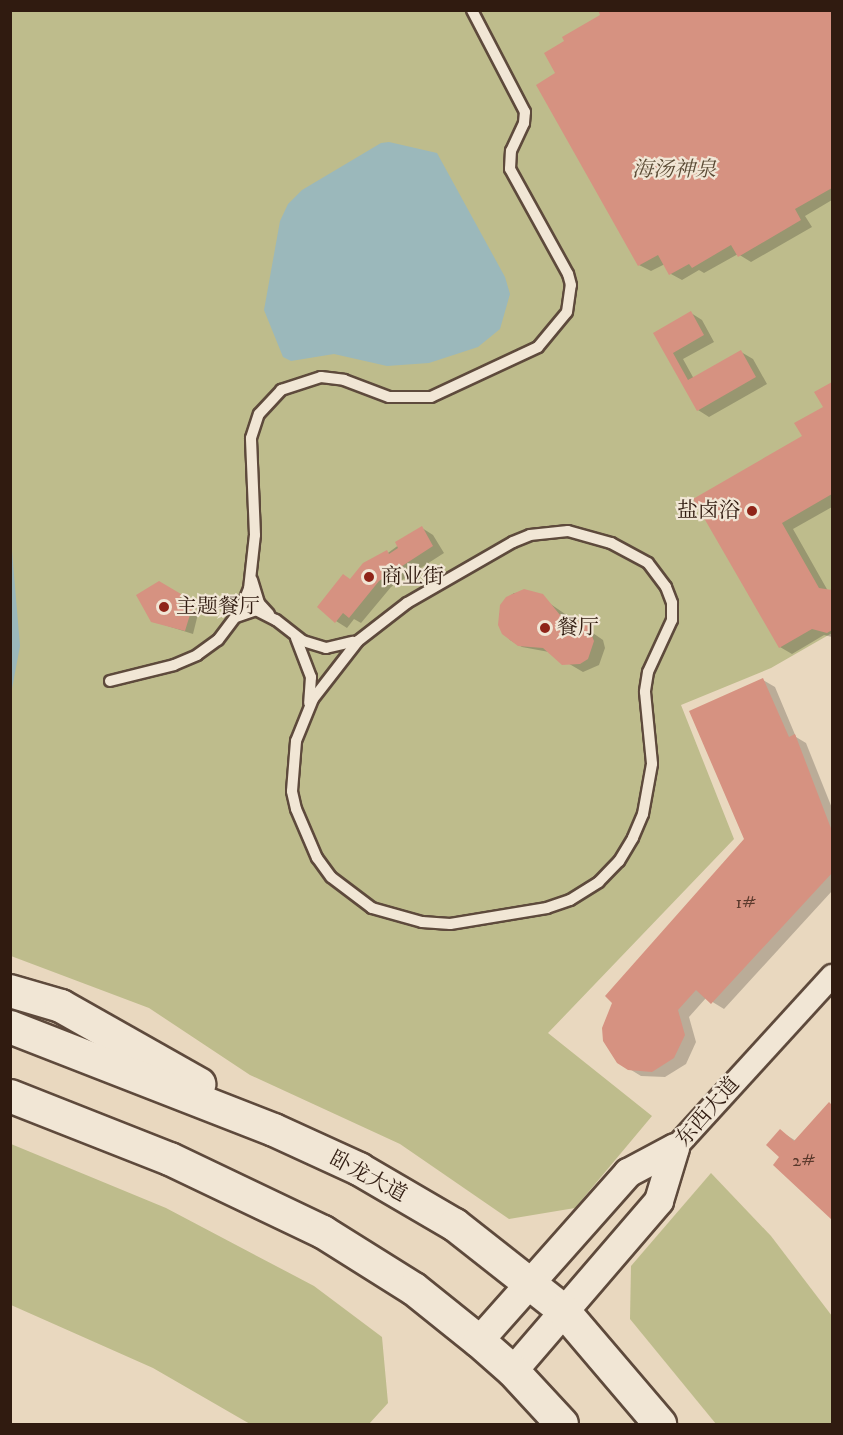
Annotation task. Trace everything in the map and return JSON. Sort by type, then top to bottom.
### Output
[{"type":"main road","points":[[10,991],[62,1006],[138,1046],[274,1130]]},
{"type":"main road","name":"卧龙大道","points":[[10,1027],[274,1130],[359,1169],[455,1225],[531,1281],[563,1310],[660,1425]]},
{"type":"main road","points":[[10,1096],[170,1159],[323,1232],[414,1289],[479,1341],[513,1371],[558,1422]]},
{"type":"street","name":"东西大道","points":[[513,1371],[563,1310],[659,1201],[675,1148],[832,976]]},
{"type":"street","points":[[479,1341],[628,1173],[675,1148]]},
{"type":"lane","points":[[110,681],[174,665],[197,655],[218,640],[236,617],[252,572],[256,509],[251,438],[259,414],[281,390],[321,377],[344,380],[389,397],[431,397],[538,347],[567,312],[571,285],[568,274],[510,170],[511,151],[524,123],[525,112],[472,10]]},
{"type":"lane","points":[[252,572],[259,603],[276,620],[294,635],[326,648],[341,648],[364,636],[407,603],[486,555],[530,535],[568,531],[611,543],[648,563],[666,587],[672,620],[648,672],[645,692],[651,735],[649,789],[643,814],[620,861],[599,882],[570,900],[524,914],[450,924],[422,921],[372,908],[331,877],[317,858],[296,809],[293,763],[308,708],[311,677],[303,650],[294,635]]},
{"type":"lane","points":[[236,617],[250,610],[276,620]]},
{"type":"lane","points":[[308,708],[326,679],[364,636]]},
{"type":"green space","name":"海汤神泉","points":[[10,11],[832,11],[832,633],[771,668],[681,705],[734,839],[548,1033],[652,1116],[575,1208],[509,1219],[400,1144],[250,1075],[149,1008],[11,956]]},
{"type":"green space","points":[[11,1144],[166,1208],[314,1286],[382,1337],[388,1403],[369,1424],[250,1424],[153,1368],[11,1305]]},
{"type":"green space","points":[[711,1173],[771,1236],[832,1316],[832,1424],[716,1424],[630,1319],[631,1266]]},
{"type":"water","points":[[389,142],[437,153],[505,277],[510,294],[500,329],[478,347],[429,363],[387,366],[334,354],[291,361],[283,357],[264,310],[280,221],[288,204],[302,190],[381,143]]},
{"type":"water","points":[[11,539],[20,646],[11,694]]},
{"type":"building","points":[[598,10],[832,10],[832,188],[795,209],[801,220],[738,257],[731,245],[692,268],[689,264],[669,275],[658,255],[638,266],[536,85],[555,73],[544,53],[564,41],[562,37],[600,15]]},
{"type":"building","points":[[691,311],[704,335],[673,353],[688,380],[741,350],[756,377],[697,411],[653,333]]},
{"type":"building","name":"盐卤浴","points":[[832,382],[832,494],[782,523],[819,588],[832,590],[832,630],[827,633],[812,629],[779,648],[693,499],[802,436],[794,423],[823,407],[814,392]]},
{"type":"building","name":"商业街","points":[[422,526],[433,546],[379,581],[349,618],[343,613],[335,623],[317,607],[343,574],[350,579],[363,563],[387,550],[389,554],[398,548],[395,542]]},
{"type":"building","name":"主题餐厅","points":[[159,581],[181,594],[179,605],[192,608],[185,631],[151,622],[136,595]]},
{"type":"building","name":"餐厅","points":[[524,589],[543,594],[560,615],[587,624],[594,641],[588,659],[580,664],[562,665],[543,648],[518,646],[502,634],[498,625],[500,605],[506,597]]},
{"type":"building","points":[[763,678],[789,737],[795,734],[832,831],[832,873],[711,1004],[696,990],[678,1010],[685,1035],[674,1058],[652,1072],[628,1070],[617,1063],[603,1041],[602,1028],[612,1003],[605,996],[744,839],[689,711]]},
{"type":"building","points":[[829,1102],[832,1105],[832,1220],[773,1165],[779,1157],[766,1145],[780,1129],[794,1141]]},
{"type":"place","name":"盐卤浴","points":[[752,511]]},
{"type":"place","name":"商业街","points":[[369,577]]},
{"type":"place","name":"主题餐厅","points":[[164,607]]},
{"type":"place","name":"餐厅","points":[[545,628]]}]
